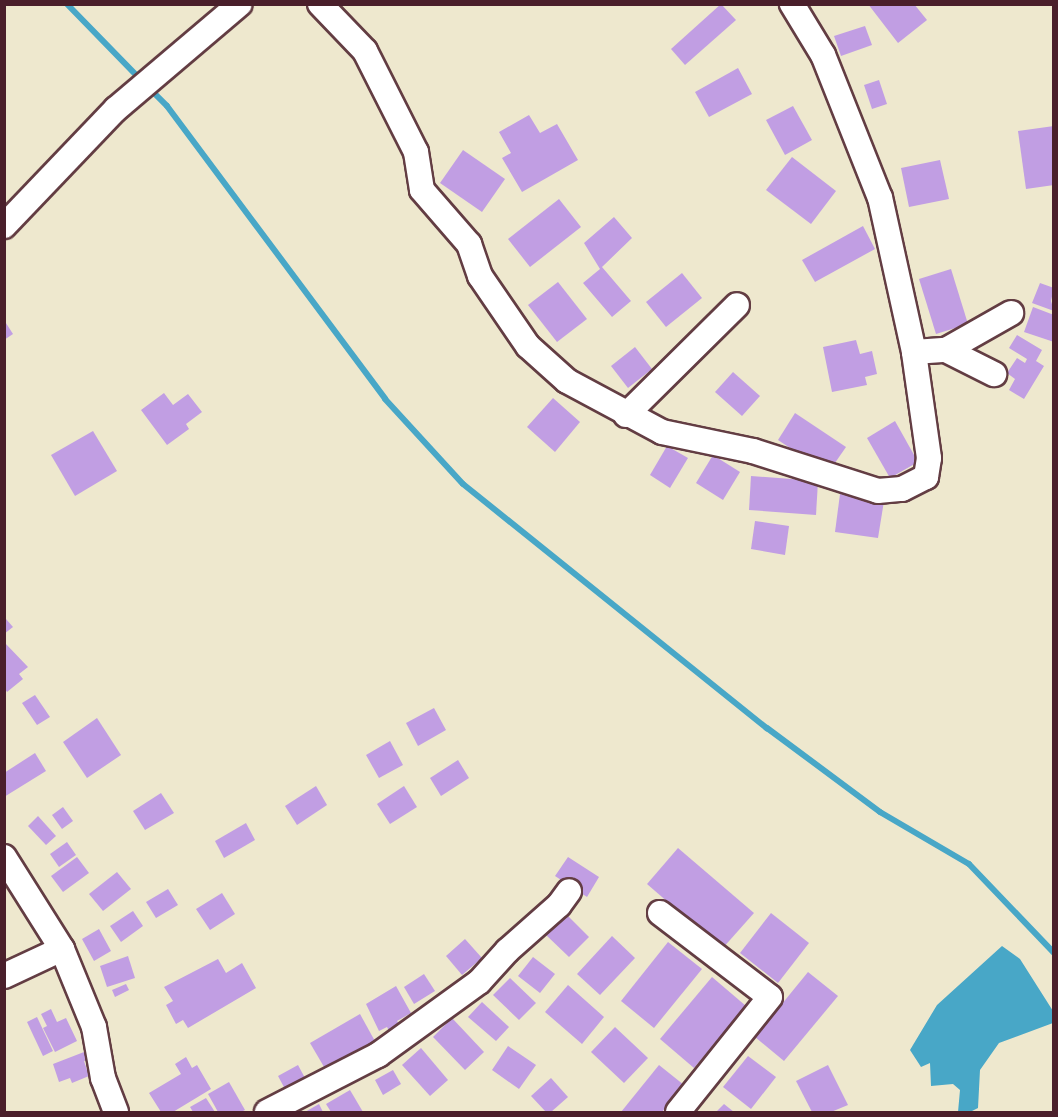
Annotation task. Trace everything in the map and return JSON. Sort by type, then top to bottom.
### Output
[{"type":"street","points":[[4,226],[116,109],[156,78],[240,4]]},
{"type":"street","points":[[320,4],[365,51],[416,152],[422,190],[469,244],[480,276],[528,346],[567,381],[626,415],[662,432],[753,451],[878,491],[902,489],[926,477],[929,458],[914,352],[879,198],[824,55],[792,4]]},
{"type":"street","points":[[626,415],[737,305]]},
{"type":"street","points":[[914,352],[946,350],[1011,313]]},
{"type":"street","points":[[946,350],[994,374]]},
{"type":"street","points":[[4,857],[62,949],[94,1027],[103,1078],[116,1113]]},
{"type":"street","points":[[267,1113],[378,1054],[478,982],[507,951],[559,905],[569,891]]},
{"type":"street","points":[[660,913],[770,996],[680,1110]]},
{"type":"street","points":[[4,976],[62,949]]},
{"type":"water","points":[[1002,946],[1020,959],[1053,1011],[1053,1023],[999,1043],[980,1070],[978,1108],[970,1112],[958,1112],[960,1090],[953,1084],[931,1086],[930,1063],[921,1067],[910,1050],[937,1005]]},
{"type":"building","points":[[721,4],[736,20],[685,65],[671,49]]},
{"type":"building","points":[[868,4],[914,4],[927,20],[898,43]]},
{"type":"building","points":[[865,26],[872,45],[841,56],[834,36]]},
{"type":"building","points":[[738,68],[752,94],[709,117],[695,92]]},
{"type":"building","points":[[879,80],[887,104],[872,109],[864,85]]},
{"type":"building","points":[[793,106],[812,140],[785,155],[766,120]]},
{"type":"building","points":[[529,115],[540,133],[557,124],[578,160],[522,192],[502,158],[511,153],[499,132]]},
{"type":"building","points":[[1054,126],[1054,185],[1026,189],[1018,131]]},
{"type":"building","points":[[463,150],[505,179],[482,212],[440,183]]},
{"type":"building","points":[[792,157],[836,191],[811,224],[766,190]]},
{"type":"building","points":[[940,160],[949,199],[909,207],[901,168]]},
{"type":"building","points":[[559,199],[581,227],[530,267],[508,239]]},
{"type":"building","points":[[614,217],[632,238],[602,267],[631,301],[612,317],[583,283],[600,269],[584,243]]},
{"type":"building","points":[[863,226],[875,249],[815,282],[802,260]]},
{"type":"building","points":[[951,269],[968,324],[936,334],[919,279]]},
{"type":"building","points":[[682,273],[702,298],[666,327],[646,302]]},
{"type":"building","points":[[558,282],[587,319],[557,342],[528,305]]},
{"type":"building","points":[[1040,283],[1054,288],[1051,301],[1054,311],[1032,303]]},
{"type":"building","points":[[1033,307],[1054,315],[1054,342],[1024,332]]},
{"type":"building","points":[[4,320],[13,334],[4,340]]},
{"type":"building","points":[[1017,335],[1042,350],[1036,361],[1044,366],[1024,399],[1009,390],[1015,379],[1007,373],[1017,358],[1025,363],[1027,359],[1009,348]]},
{"type":"building","points":[[856,340],[860,354],[872,351],[877,374],[865,377],[867,385],[832,392],[823,347]]},
{"type":"building","points":[[635,347],[652,369],[628,388],[611,366]]},
{"type":"building","points":[[733,372],[760,396],[742,416],[715,392]]},
{"type":"building","points":[[164,393],[173,405],[188,394],[202,412],[186,424],[189,429],[167,445],[141,410]]},
{"type":"building","points":[[553,398],[580,422],[555,452],[527,427]]},
{"type":"building","points":[[795,413],[846,447],[828,473],[778,440]]},
{"type":"building","points":[[895,421],[918,462],[890,478],[867,438]]},
{"type":"building","points":[[93,431],[117,471],[75,496],[51,455]]},
{"type":"building","points":[[667,446],[688,458],[670,488],[650,475]]},
{"type":"building","points":[[713,455],[740,472],[723,500],[696,483]]},
{"type":"building","points":[[751,476],[818,481],[816,515],[749,510]]},
{"type":"building","points":[[840,494],[884,501],[878,538],[835,532]]},
{"type":"building","points":[[755,521],[789,526],[785,555],[751,549]]},
{"type":"building","points":[[6,619],[13,627],[4,634],[4,620]]},
{"type":"building","points":[[5,643],[28,667],[19,674],[23,679],[7,692],[5,689]]},
{"type":"building","points":[[35,695],[50,717],[37,725],[22,703]]},
{"type":"building","points":[[434,708],[446,730],[418,746],[406,723]]},
{"type":"building","points":[[97,718],[121,755],[87,778],[63,742]]},
{"type":"building","points":[[390,741],[403,765],[379,778],[366,755]]},
{"type":"building","points":[[35,753],[46,771],[4,797],[4,773]]},
{"type":"building","points":[[458,760],[469,778],[441,796],[430,778]]},
{"type":"building","points":[[316,786],[327,805],[297,825],[285,806]]},
{"type":"building","points":[[404,786],[417,807],[390,824],[377,804]]},
{"type":"building","points":[[161,793],[174,813],[145,830],[133,811]]},
{"type":"building","points":[[63,807],[73,821],[62,829],[52,815]]},
{"type":"building","points":[[38,816],[56,836],[46,845],[28,826]]},
{"type":"building","points":[[246,823],[255,840],[224,858],[215,841]]},
{"type":"building","points":[[67,842],[76,855],[59,867],[50,854]]},
{"type":"building","points":[[678,848],[754,913],[722,949],[647,884]]},
{"type":"building","points":[[77,857],[89,873],[63,892],[51,876]]},
{"type":"building","points":[[568,857],[599,877],[587,897],[555,876]]},
{"type":"building","points":[[117,872],[131,889],[103,911],[89,894]]},
{"type":"building","points":[[168,889],[178,905],[156,918],[146,902]]},
{"type":"building","points":[[222,893],[235,914],[210,930],[196,909]]},
{"type":"building","points":[[133,911],[143,926],[121,942],[110,926]]},
{"type":"building","points":[[565,913],[589,937],[569,957],[545,934]]},
{"type":"building","points":[[771,913],[809,943],[778,983],[740,953]]},
{"type":"building","points":[[99,929],[111,951],[94,961],[82,939]]},
{"type":"building","points":[[612,936],[635,958],[600,995],[577,974]]},
{"type":"building","points":[[465,939],[482,958],[462,975],[446,956]]},
{"type":"building","points":[[668,942],[702,969],[654,1028],[621,1001]]},
{"type":"building","points":[[128,956],[135,978],[107,987],[100,966]]},
{"type":"building","points":[[533,957],[555,974],[540,993],[518,976]]},
{"type":"building","points":[[218,959],[226,973],[242,963],[256,988],[188,1028],[183,1020],[176,1024],[166,1005],[173,1001],[164,987]]},
{"type":"building","points":[[808,972],[838,996],[784,1061],[755,1037]]},
{"type":"building","points":[[424,974],[435,991],[414,1004],[404,987]]},
{"type":"building","points":[[712,977],[746,1006],[694,1068],[660,1039]]},
{"type":"building","points":[[510,978],[536,1003],[519,1020],[493,995]]},
{"type":"building","points":[[126,984],[129,990],[115,997],[112,990]]},
{"type":"building","points":[[568,985],[604,1017],[582,1044],[545,1012]]},
{"type":"building","points":[[396,986],[411,1013],[397,1021],[404,1032],[393,1038],[387,1027],[379,1031],[366,1004]]},
{"type":"building","points":[[482,1002],[509,1027],[496,1041],[468,1017]]},
{"type":"building","points":[[51,1009],[57,1022],[66,1018],[77,1041],[55,1052],[43,1028],[47,1026],[41,1014]]},
{"type":"building","points":[[360,1014],[376,1043],[327,1072],[310,1043]]},
{"type":"building","points":[[37,1017],[53,1051],[43,1056],[27,1022]]},
{"type":"building","points":[[452,1018],[484,1052],[465,1070],[433,1037]]},
{"type":"building","points":[[615,1027],[648,1058],[624,1083],[591,1052]]},
{"type":"building","points":[[508,1046],[536,1065],[519,1089],[492,1070]]},
{"type":"building","points":[[421,1048],[448,1080],[430,1096],[402,1065]]},
{"type":"building","points":[[84,1052],[87,1060],[84,1061],[89,1076],[72,1083],[70,1078],[59,1082],[53,1064]]},
{"type":"building","points":[[748,1056],[776,1077],[751,1109],[723,1087]]},
{"type":"building","points":[[186,1057],[192,1068],[197,1065],[211,1089],[173,1112],[161,1112],[149,1093],[181,1074],[175,1064]]},
{"type":"building","points":[[298,1065],[305,1078],[285,1089],[278,1076]]},
{"type":"building","points":[[659,1065],[684,1085],[662,1112],[621,1112]]},
{"type":"building","points":[[828,1065],[848,1105],[831,1112],[812,1112],[796,1081]]},
{"type":"building","points":[[393,1070],[401,1084],[383,1095],[375,1080]]},
{"type":"building","points":[[551,1078],[568,1097],[551,1112],[546,1112],[531,1096]]},
{"type":"building","points":[[229,1082],[245,1110],[241,1112],[218,1112],[208,1094]]},
{"type":"building","points":[[350,1090],[363,1112],[331,1112],[326,1104]]},
{"type":"building","points":[[206,1098],[215,1112],[193,1112],[190,1107]]},
{"type":"building","points":[[319,1104],[323,1112],[305,1112]]},
{"type":"building","points":[[724,1104],[734,1112],[716,1112]]},
{"type":"waterway","points":[[67,4],[142,81]]},
{"type":"waterway","points":[[149,88],[167,106],[385,399],[463,484],[767,728],[880,812],[969,864],[1054,953]]}]
